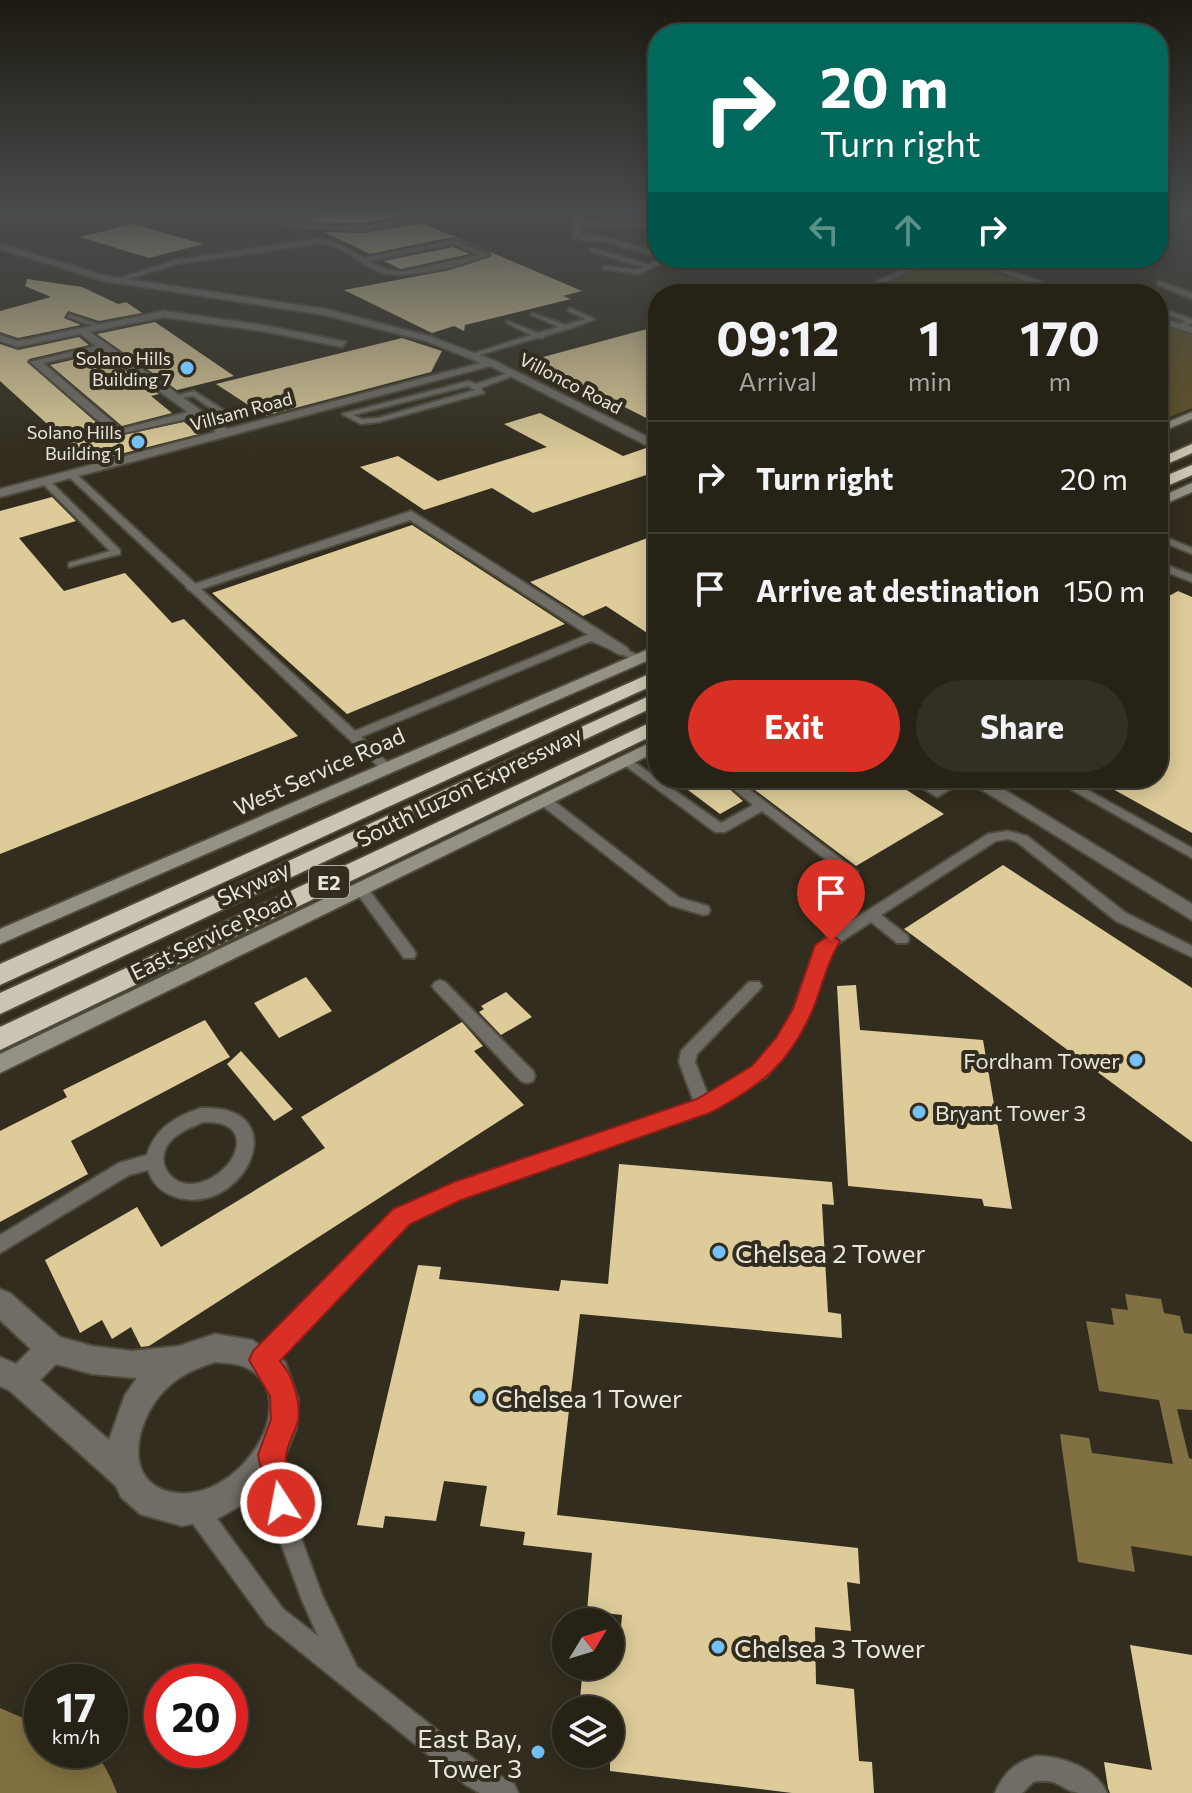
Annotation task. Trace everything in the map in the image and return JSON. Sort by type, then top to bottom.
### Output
[{"type":"highway","points":[[1168,445],[1192,434]]},
{"type":"highway","points":[[1168,459],[1192,448]]},
{"type":"highway","points":[[1168,472],[1192,460]]},
{"type":"highway","points":[[1168,480],[1192,469]]},
{"type":"highway","name":"South Luzon Expressway","points":[[0,975],[648,681]]},
{"type":"highway","name":"Skyway","points":[[0,1004],[648,703]]},
{"type":"highway","name":"Skyway","points":[[0,1032],[648,723]]},
{"type":"highway","name":"South Luzon Expressway","points":[[0,1039],[648,730]]},
{"type":"main road","points":[[1168,424],[1192,415]]},
{"type":"main road","points":[[1168,498],[1192,487]]},
{"type":"main road","name":"West Service Road","points":[[0,937],[648,654]]},
{"type":"main road","name":"East Service Road","points":[[0,1064],[648,749]]},
{"type":"street","name":"Villonco Road","points":[[191,294],[217,294],[363,321],[473,355],[648,442]]},
{"type":"street","points":[[164,314],[186,301],[203,296]]},
{"type":"street","points":[[176,315],[203,296]]},
{"type":"street","points":[[0,338],[17,344],[164,314],[342,344]]},
{"type":"street","points":[[82,331],[226,434]]},
{"type":"street","points":[[103,347],[35,362],[119,433],[200,415]]},
{"type":"street","name":"Villsam Road","points":[[0,493],[491,363]]},
{"type":"street","points":[[193,587],[411,515],[621,650]]},
{"type":"street","points":[[988,788],[1192,913]]},
{"type":"street","points":[[0,1302],[52,1349],[92,1360],[132,1365],[183,1357],[204,1349],[226,1348],[246,1351],[262,1360],[276,1376],[285,1407],[282,1431],[272,1455],[245,1487],[221,1501],[181,1510],[155,1504],[135,1488],[128,1476],[10,1375],[52,1349]]},
{"type":"street","points":[[128,1476],[122,1443],[132,1409],[153,1378],[183,1357]]},
{"type":"lane","points":[[473,355],[541,337],[592,319],[570,310]]},
{"type":"lane","points":[[1168,313],[1190,321],[1186,329]]},
{"type":"lane","points":[[534,314],[567,328]]},
{"type":"lane","points":[[69,316],[101,327]]},
{"type":"lane","points":[[509,322],[541,337]]},
{"type":"lane","points":[[476,387],[481,391],[471,396],[379,420],[361,422],[346,414],[456,384],[469,383],[476,387],[514,374]]},
{"type":"lane","points":[[175,397],[194,393],[222,413],[200,415]]},
{"type":"lane","points":[[71,474],[387,768]]},
{"type":"lane","points":[[45,481],[117,552],[72,565]]},
{"type":"lane","points":[[1168,541],[1192,551]]},
{"type":"lane","points":[[1168,571],[1192,579]]},
{"type":"lane","points":[[354,736],[591,637],[639,658]]},
{"type":"lane","points":[[627,761],[648,776]]},
{"type":"lane","points":[[664,788],[720,829],[763,805]]},
{"type":"lane","points":[[740,788],[851,872]]},
{"type":"lane","points":[[1075,788],[1192,854]]},
{"type":"lane","points":[[545,801],[675,902],[703,910]]},
{"type":"lane","points":[[262,1360],[402,1216],[454,1192],[704,1106],[760,1072],[783,1044],[802,1009],[822,950],[831,941],[993,837],[1008,835],[1022,839],[1121,917],[1192,952]]},
{"type":"lane","points":[[361,889],[409,954]]},
{"type":"lane","points":[[871,915],[902,939]]},
{"type":"lane","points":[[440,986],[527,1076]]},
{"type":"lane","points":[[704,1106],[687,1062],[689,1051],[754,986]]},
{"type":"lane","points":[[201,1115],[229,1118],[245,1135],[246,1151],[237,1169],[221,1183],[200,1191],[170,1188],[157,1177],[154,1161],[165,1135],[181,1122],[201,1115]]},
{"type":"lane","points":[[0,1245],[115,1173],[134,1164],[154,1161]]},
{"type":"lane","points":[[272,1455],[286,1527],[313,1600],[349,1675]]},
{"type":"lane","points":[[196,1509],[275,1617],[475,1776],[505,1793]]},
{"type":"lane","points":[[1008,1793],[1020,1775],[1046,1767],[1077,1778],[1094,1793]]},
{"type":"shaded area","points":[[1168,326],[1192,333],[1192,408],[1168,418]]},
{"type":"shaded area","points":[[1125,1294],[1161,1299],[1164,1313],[1180,1316],[1184,1333],[1192,1334],[1192,1410],[1177,1409],[1189,1458],[1192,1459],[1192,1556],[1131,1546],[1135,1572],[1078,1562],[1060,1434],[1089,1438],[1092,1453],[1173,1464],[1159,1400],[1099,1391],[1086,1321],[1114,1325],[1111,1308],[1128,1310]]},
{"type":"building","points":[[43,294],[96,294],[118,304],[126,302],[142,313],[99,321],[68,311],[64,318],[81,325],[18,338],[0,332],[0,311],[51,297]]},
{"type":"building","points":[[352,294],[572,294],[563,296],[571,299],[465,325],[464,331],[454,326],[432,333]]},
{"type":"building","points":[[155,322],[234,376],[177,390],[97,334]]},
{"type":"building","points":[[648,329],[648,419],[532,360]]},
{"type":"building","points":[[79,337],[89,345],[27,362],[113,437],[184,422],[199,434],[89,462],[0,381],[0,344],[18,350]]},
{"type":"building","points":[[402,338],[442,351],[431,372],[265,416],[216,384]]},
{"type":"building","points":[[101,353],[159,394],[151,396],[172,413],[122,426],[50,365]]},
{"type":"building","points":[[540,413],[623,456],[646,448],[648,474],[533,513],[492,488],[424,510],[360,467],[398,456],[438,481],[547,447],[504,424]]},
{"type":"building","points":[[52,497],[76,521],[19,538],[64,591],[125,573],[172,623],[184,619],[298,736],[0,854],[0,511]]},
{"type":"building","points":[[412,525],[565,624],[347,714],[212,593]]},
{"type":"building","points":[[648,538],[648,633],[606,606],[583,616],[530,582]]},
{"type":"building","points":[[1178,591],[1192,597],[1192,833],[1111,788],[1168,788],[1168,596]]},
{"type":"building","points":[[685,788],[728,788],[743,801],[720,814]]},
{"type":"building","points":[[752,788],[904,788],[944,814],[856,866]]},
{"type":"building","name":"Fordham Tower","points":[[1003,865],[1192,988],[1192,1142],[904,929]]},
{"type":"building","points":[[306,977],[332,1011],[279,1038],[254,1003]]},
{"type":"building","name":"Bryant Tower 3","points":[[856,985],[860,1030],[983,1040],[1012,1209],[984,1206],[982,1199],[848,1186],[837,986]]},
{"type":"building","points":[[506,992],[532,1017],[501,1035],[479,1012],[484,1009],[481,1006]]},
{"type":"building","points":[[205,1020],[230,1057],[71,1141],[88,1174],[0,1222],[0,1131],[67,1097],[63,1090]]},
{"type":"building","points":[[462,1022],[483,1046],[474,1051],[524,1105],[149,1346],[141,1347],[131,1327],[112,1339],[102,1320],[80,1333],[45,1260],[137,1207],[161,1247],[325,1148],[301,1117]]},
{"type":"building","points":[[241,1051],[293,1109],[274,1121],[227,1064]]},
{"type":"building","points":[[619,1164],[832,1182],[834,1205],[822,1204],[828,1312],[841,1314],[842,1338],[580,1314],[557,1515],[858,1548],[860,1584],[847,1582],[851,1631],[815,1627],[816,1684],[854,1689],[859,1761],[872,1762],[874,1793],[792,1793],[610,1771],[610,1768],[624,1768],[624,1696],[580,1696],[582,1680],[624,1680],[624,1608],[587,1608],[592,1553],[523,1545],[525,1532],[480,1526],[487,1486],[444,1481],[436,1521],[385,1516],[383,1528],[357,1525],[418,1265],[441,1267],[439,1279],[559,1291],[561,1280],[608,1284]]},
{"type":"building","points":[[1130,1645],[1192,1655],[1192,1793],[1110,1793],[1104,1762],[1152,1770]]},
{"type":"waterway","points":[[0,1754],[70,1793]]},
{"type":"place","name":"Solano Hills Building 7","points":[[187,368]]},
{"type":"place","name":"Solano Hills Building 1","points":[[138,442]]},
{"type":"place","name":"Fordham Tower","points":[[1136,1060]]},
{"type":"place","name":"Bryant Tower 3","points":[[919,1112]]},
{"type":"place","name":"Chelsea 2 Tower","points":[[719,1252]]},
{"type":"place","name":"Chelsea 1 Tower","points":[[479,1397]]},
{"type":"place","name":"Chelsea 3 Tower","points":[[718,1647]]},
{"type":"place","name":"East Bay, Tower 3","points":[[538,1752]]},
{"type":"route","points":[[281,1503],[272,1455],[285,1419],[285,1407],[281,1385],[262,1360],[402,1216],[454,1192],[704,1106],[736,1089],[760,1072],[783,1044],[811,988],[822,950],[831,941]]}]
